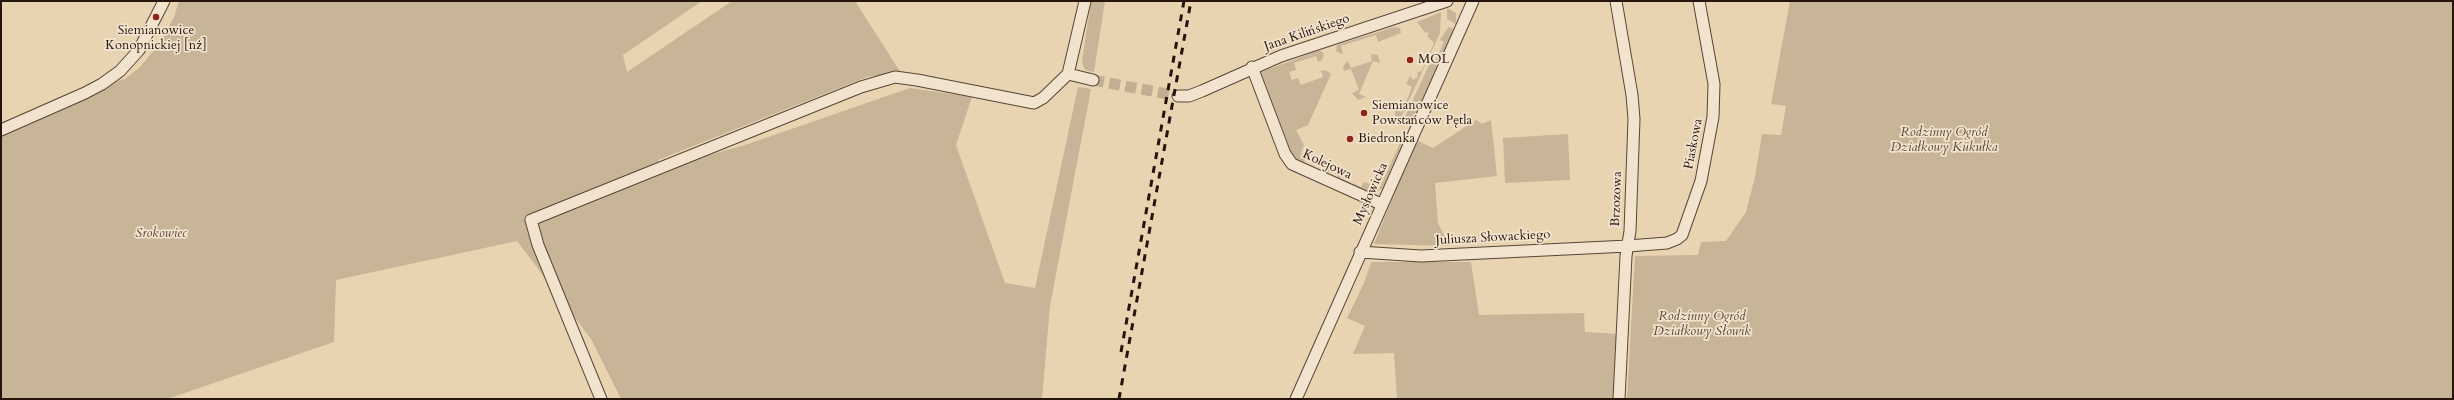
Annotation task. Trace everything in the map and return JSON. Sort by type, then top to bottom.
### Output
[{"type":"street","points":[[1,130],[85,93],[102,84],[120,71],[139,50],[164,1]]},
{"type":"street","points":[[601,399],[541,252],[531,220],[861,87],[895,77],[1034,103],[1043,98],[1068,74],[1085,1]]},
{"type":"street","name":"Jana Kilińskiego","points":[[1178,96],[1189,96],[1252,67],[1416,5],[1447,1]]},
{"type":"street","name":"Mysłowicka","points":[[1296,399],[1381,204],[1473,1]]},
{"type":"street","name":"Brzozowa","points":[[1616,1],[1632,95],[1634,119],[1619,399]]},
{"type":"street","name":"Piaskowa","points":[[1628,246],[1667,243],[1682,235],[1701,181],[1708,154],[1715,99],[1699,1]]},
{"type":"street","name":"Kolejowa","points":[[1252,67],[1285,154],[1292,164],[1381,204]]},
{"type":"street","points":[[1068,74],[1094,80]]},
{"type":"street","name":"Juliusza Słowackiego","points":[[1360,252],[1404,256],[1628,246]]},
{"type":"green space","name":"Srokowiec","points":[[179,1],[702,1],[623,55],[627,72],[732,1],[855,1],[901,73],[867,77],[658,160],[661,169],[748,144],[910,88],[972,97],[956,145],[1005,283],[1035,288],[1078,87],[1091,89],[1050,306],[1042,399],[621,399],[591,339],[517,241],[336,280],[334,342],[167,399],[1,399],[1,129],[102,84],[125,79],[140,67],[160,43],[174,17]]},
{"type":"green space","points":[[1091,1],[1105,1],[1094,72],[1085,70],[1082,62]]},
{"type":"green space","points":[[1790,1],[2453,1],[2453,399],[1627,399],[1635,256],[1698,255],[1701,242],[1726,241],[1746,212],[1755,177],[1762,134],[1781,135],[1786,106],[1771,104]]},
{"type":"green space","points":[[1447,8],[1456,13],[1456,24],[1447,19]]},
{"type":"green space","points":[[1441,12],[1440,33],[1400,120],[1395,116],[1395,110],[1402,112],[1412,87],[1406,84],[1410,76],[1413,80],[1418,77],[1417,73],[1422,70],[1434,43],[1427,36],[1429,34],[1427,32],[1425,33],[1417,22]]},
{"type":"green space","points":[[1394,27],[1400,28],[1401,33],[1378,42],[1376,35],[1341,46],[1343,54],[1336,51],[1337,45]]},
{"type":"green space","points":[[1448,27],[1454,29],[1415,117],[1405,122],[1403,121],[1430,63],[1434,64],[1444,42],[1440,40]]},
{"type":"green space","points":[[1320,50],[1324,54],[1322,60],[1318,62],[1316,56],[1294,63],[1296,70],[1289,72],[1292,80],[1298,78],[1301,85],[1323,77],[1321,70],[1327,71],[1331,74],[1308,125],[1296,130],[1304,145],[1301,153],[1306,156],[1304,163],[1325,172],[1329,165],[1330,171],[1324,174],[1296,161],[1292,155],[1261,72]]},
{"type":"green space","points":[[1371,54],[1378,55],[1380,63],[1373,61],[1359,94],[1366,97],[1358,100],[1352,93],[1359,90],[1351,69],[1344,71],[1343,66],[1348,61],[1351,68],[1372,61]]},
{"type":"green space","points":[[1373,101],[1387,106],[1381,111],[1375,109]]},
{"type":"green space","points":[[1476,120],[1482,124],[1491,120],[1497,176],[1435,183],[1438,223],[1449,246],[1374,244],[1416,140],[1433,148]]},
{"type":"green space","points":[[1568,134],[1570,180],[1505,183],[1503,138]]},
{"type":"green space","points":[[1402,139],[1402,144],[1382,189],[1372,193],[1379,189]]},
{"type":"green space","points":[[1342,171],[1340,178],[1361,187],[1364,182],[1370,184],[1367,191],[1337,178],[1338,173]]},
{"type":"green space","points":[[1371,262],[1471,262],[1479,315],[1584,313],[1585,332],[1619,334],[1613,399],[1397,399],[1394,353],[1353,354],[1365,326],[1347,318],[1364,283]]},
{"type":"tunnel","points":[[1093,80],[1178,96]]},
{"type":"railway","points":[[1121,352],[1184,1]]},
{"type":"railway","points":[[1119,399],[1191,1]]},
{"type":"place","name":"Siemianowice Konopnickiej [nż]","points":[[156,17]]},
{"type":"place","name":"MOL","points":[[1410,60]]},
{"type":"place","name":"Siemianowice Powstańców Pętla","points":[[1364,113]]},
{"type":"place","name":"Biedronka","points":[[1350,139]]},
{"type":"park label","name":"Rodzinny Ogród Działkowy Kukułka","points":[[1944,140]]},
{"type":"park label","name":"Rodzinny Ogród Działkowy Słowik","points":[[1702,324]]}]
